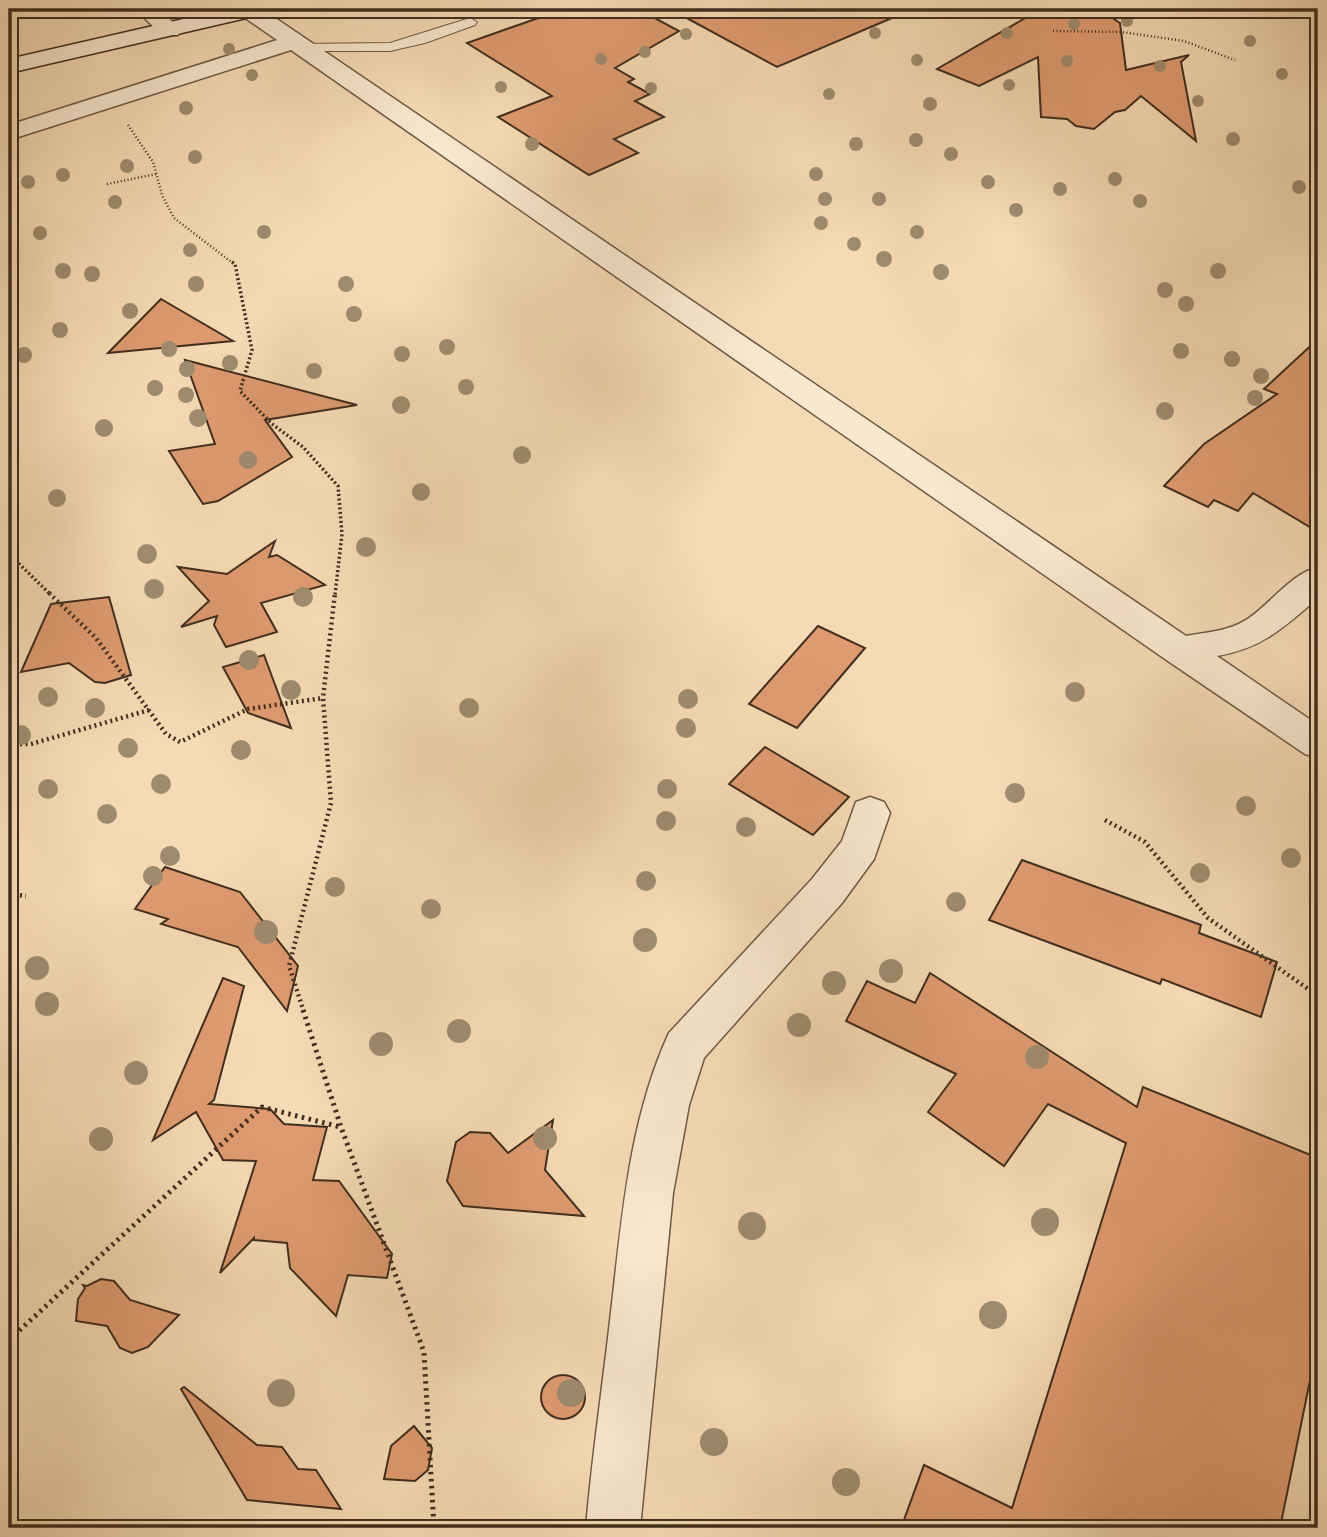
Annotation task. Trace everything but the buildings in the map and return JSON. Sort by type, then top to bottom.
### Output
[{"type":"street","points":[[146,9],[170,30]]},
{"type":"street","points":[[9,66],[252,9],[298,45],[1318,744]]},
{"type":"street","points":[[9,133],[298,45]]},
{"type":"street","points":[[1178,650],[1236,640],[1260,628],[1318,579]]},
{"type":"street","points":[[613,1528],[649,1193],[666,1105],[685,1047],[827,891],[860,847],[870,813]]},
{"type":"lane","points":[[298,45],[390,47],[470,22]]},
{"type":"path","points":[[1053,31],[1122,32],[1184,41],[1235,60]]},
{"type":"path","points":[[111,100],[153,162],[162,195],[174,218],[236,264],[252,350],[240,391],[272,424],[303,447],[338,486],[342,534],[323,698],[331,803],[289,966],[341,1127],[424,1352],[434,1528]]},
{"type":"path","points":[[107,184],[156,174]]},
{"type":"path","points":[[9,554],[96,638],[166,734],[180,742],[248,709],[323,698]]},
{"type":"path","points":[[9,744],[32,744],[149,710]]},
{"type":"path","points":[[1105,820],[1145,842],[1208,918],[1318,996]]},
{"type":"path","points":[[9,894],[26,896]]},
{"type":"path","points":[[9,1340],[262,1107],[341,1127]]}]
